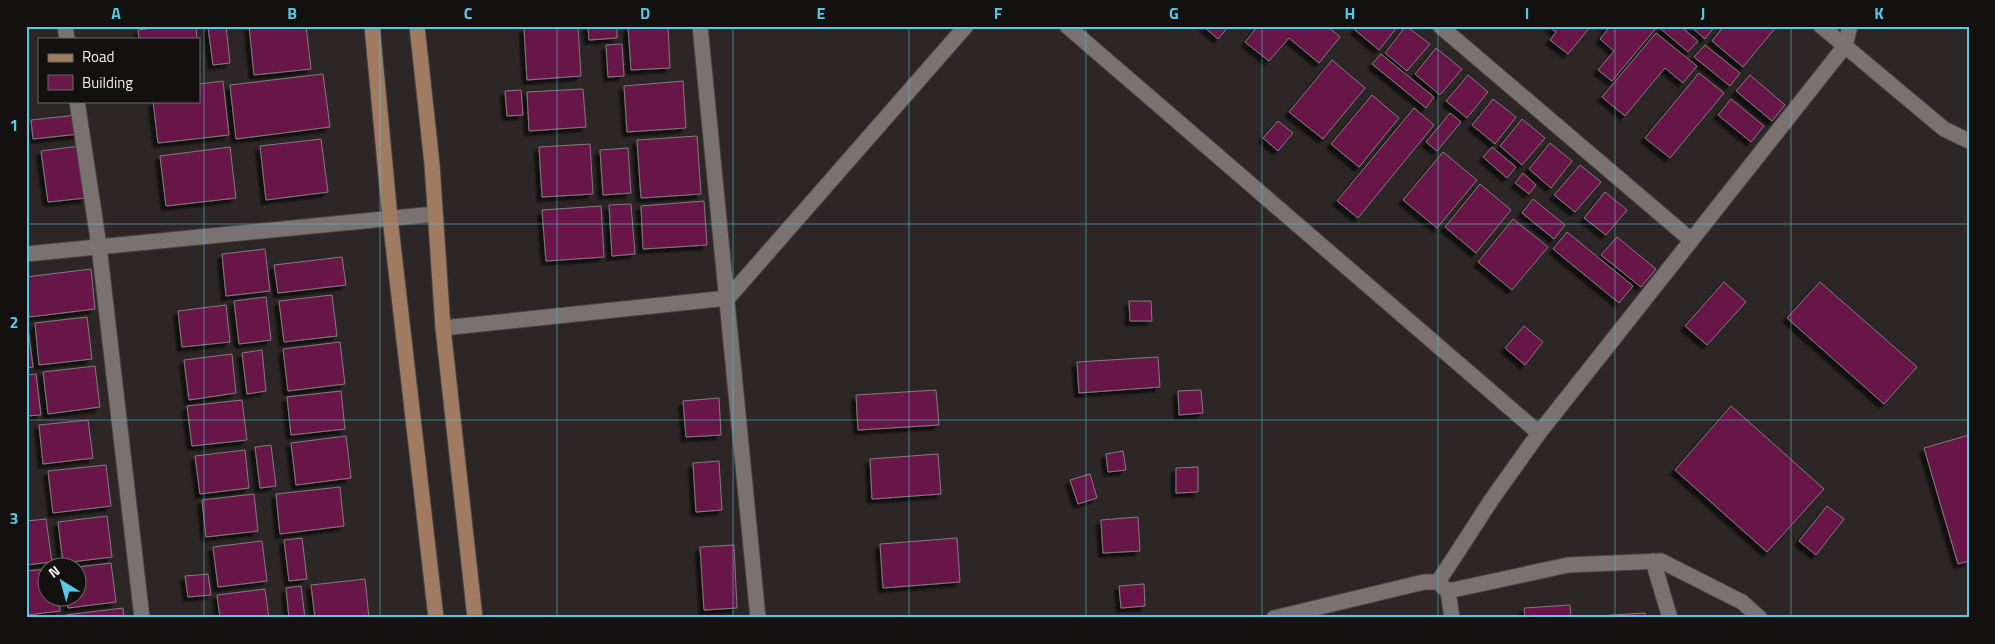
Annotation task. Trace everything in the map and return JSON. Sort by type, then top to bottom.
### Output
[{"type":"street","points":[[372,26],[390,218],[436,618]]},
{"type":"street","points":[[417,26],[435,214],[442,328],[475,618]]},
{"type":"street","points":[[700,26],[758,618]]},
{"type":"street","points":[[442,328],[728,298],[966,26]]},
{"type":"street","points":[[1067,26],[1539,433]]},
{"type":"street","points":[[1440,26],[1691,240]]},
{"type":"street","points":[[1821,26],[1944,129],[1969,141]]},
{"type":"street","points":[[1452,618],[1443,587],[1492,499],[1539,433],[1845,46],[1850,26]]},
{"type":"street","points":[[77,102],[98,246],[142,618]]},
{"type":"street","points":[[26,254],[435,214]]},
{"type":"street","points":[[1274,618],[1424,582],[1443,587],[1568,565],[1662,561],[1742,602],[1760,618]]},
{"type":"street","points":[[1653,562],[1670,618]]},
{"type":"building","points":[[169,26],[196,26],[197,38],[139,38],[138,30]]},
{"type":"building","points":[[226,26],[230,63],[213,65],[208,27]]},
{"type":"building","points":[[249,26],[306,26],[311,69],[254,75]]},
{"type":"building","points":[[578,26],[581,76],[527,80],[524,28]]},
{"type":"building","points":[[588,26],[617,26],[617,38],[589,40]]},
{"type":"building","points":[[628,26],[668,26],[670,68],[631,70]]},
{"type":"building","points":[[1203,26],[1229,26],[1218,39]]},
{"type":"building","points":[[1258,26],[1327,26],[1340,37],[1319,63],[1289,38],[1269,61],[1245,42]]},
{"type":"building","points":[[1358,26],[1398,26],[1379,50],[1355,30]]},
{"type":"building","points":[[1406,26],[1430,44],[1407,71],[1385,53]]},
{"type":"building","points":[[1549,26],[1591,26],[1568,54],[1550,40],[1556,32]]},
{"type":"building","points":[[1604,26],[1654,26],[1656,28],[1612,81],[1598,70],[1614,51],[1600,39],[1608,29]]},
{"type":"building","points":[[1663,26],[1680,26],[1698,41],[1688,52],[1661,29]]},
{"type":"building","points":[[1690,26],[1715,26],[1705,39]]},
{"type":"building","points":[[1724,26],[1777,26],[1743,67],[1712,41]]},
{"type":"building","points":[[1656,33],[1697,66],[1683,83],[1665,68],[1625,116],[1602,97]]},
{"type":"building","points":[[622,44],[624,76],[608,77],[606,45]]},
{"type":"building","points":[[1705,45],[1740,73],[1730,86],[1694,57]]},
{"type":"building","points":[[1436,48],[1462,69],[1440,95],[1415,74]]},
{"type":"building","points":[[1381,54],[1434,97],[1426,108],[1372,64]]},
{"type":"building","points":[[1332,60],[1365,88],[1323,139],[1289,112]]},
{"type":"building","points":[[1699,73],[1724,93],[1670,158],[1645,138]]},
{"type":"building","points":[[323,74],[330,127],[236,139],[230,85]]},
{"type":"building","points":[[1468,75],[1488,92],[1467,118],[1446,101]]},
{"type":"building","points":[[1750,75],[1785,105],[1772,121],[1736,91]]},
{"type":"building","points":[[223,81],[229,135],[158,143],[153,102],[200,102],[200,84]]},
{"type":"building","points":[[683,81],[686,128],[627,132],[624,86]]},
{"type":"building","points":[[583,89],[586,127],[529,131],[527,92]]},
{"type":"building","points":[[521,90],[523,115],[507,116],[505,91]]},
{"type":"building","points":[[1372,95],[1399,118],[1359,167],[1331,144]]},
{"type":"building","points":[[1493,99],[1516,117],[1495,144],[1472,125]]},
{"type":"building","points":[[1731,99],[1764,126],[1751,142],[1718,115]]},
{"type":"building","points":[[1414,108],[1434,125],[1358,218],[1337,201]]},
{"type":"building","points":[[1450,113],[1461,122],[1437,151],[1426,142]]},
{"type":"building","points":[[77,115],[79,134],[33,139],[31,120]]},
{"type":"building","points":[[1522,119],[1545,138],[1522,165],[1500,146]]},
{"type":"building","points":[[1278,121],[1293,133],[1278,151],[1263,138]]},
{"type":"building","points":[[697,136],[701,194],[641,198],[637,140]]},
{"type":"building","points":[[321,139],[328,192],[266,200],[260,146]]},
{"type":"building","points":[[1550,143],[1572,161],[1551,188],[1529,169]]},
{"type":"building","points":[[590,144],[593,194],[542,197],[539,147]]},
{"type":"building","points":[[80,146],[86,198],[48,202],[41,151]]},
{"type":"building","points":[[230,147],[236,198],[166,206],[160,156]]},
{"type":"building","points":[[1492,147],[1516,167],[1507,178],[1483,157]]},
{"type":"building","points":[[628,148],[631,193],[603,195],[600,150]]},
{"type":"building","points":[[1443,152],[1477,180],[1437,228],[1403,200]]},
{"type":"building","points":[[1580,165],[1601,182],[1575,212],[1554,195]]},
{"type":"building","points":[[1523,173],[1536,185],[1529,194],[1515,183]]},
{"type":"building","points":[[1480,184],[1511,210],[1476,253],[1445,227]]},
{"type":"building","points":[[1605,192],[1627,210],[1606,235],[1584,218]]},
{"type":"building","points":[[1533,199],[1565,225],[1554,239],[1522,213]]},
{"type":"building","points":[[704,201],[707,245],[643,249],[641,206]]},
{"type":"building","points":[[631,204],[635,254],[612,256],[609,205]]},
{"type":"building","points":[[601,206],[604,257],[546,261],[542,210]]},
{"type":"building","points":[[1513,219],[1548,247],[1512,290],[1478,262]]},
{"type":"building","points":[[1567,232],[1633,286],[1619,303],[1553,249]]},
{"type":"building","points":[[1617,237],[1656,269],[1641,287],[1601,255]]},
{"type":"building","points":[[265,249],[270,291],[226,296],[222,254]]},
{"type":"building","points":[[342,257],[346,285],[278,293],[274,265]]},
{"type":"building","points":[[91,269],[95,309],[29,317],[26,277]]},
{"type":"building","points":[[1724,282],[1746,302],[1707,345],[1685,326]]},
{"type":"building","points":[[1820,282],[1917,367],[1884,404],[1787,318]]},
{"type":"building","points":[[332,295],[337,336],[284,342],[279,301]]},
{"type":"building","points":[[266,297],[271,340],[239,344],[234,301]]},
{"type":"building","points":[[1129,301],[1151,301],[1152,321],[1130,321]]},
{"type":"building","points":[[226,305],[230,342],[182,347],[178,311]]},
{"type":"building","points":[[87,317],[92,359],[39,365],[35,323]]},
{"type":"building","points":[[1524,326],[1543,342],[1525,365],[1505,348]]},
{"type":"building","points":[[26,327],[28,327],[33,367],[26,368]]},
{"type":"building","points":[[340,342],[345,384],[288,391],[283,349]]},
{"type":"building","points":[[262,350],[266,391],[247,394],[242,353]]},
{"type":"building","points":[[232,354],[236,393],[189,400],[184,360]]},
{"type":"building","points":[[1158,357],[1160,387],[1079,393],[1077,362]]},
{"type":"building","points":[[95,366],[100,407],[48,414],[43,372]]},
{"type":"building","points":[[36,374],[41,415],[26,416],[26,375]]},
{"type":"building","points":[[936,390],[939,425],[858,430],[856,395]]},
{"type":"building","points":[[1201,390],[1203,413],[1179,415],[1178,391]]},
{"type":"building","points":[[341,391],[345,429],[291,435],[287,397]]},
{"type":"building","points":[[719,398],[721,435],[686,437],[683,401]]},
{"type":"building","points":[[242,400],[247,440],[192,446],[187,406]]},
{"type":"building","points":[[1731,406],[1824,489],[1767,552],[1675,470]]},
{"type":"building","points":[[88,420],[93,458],[43,464],[39,425]]},
{"type":"building","points":[[1969,435],[1969,561],[1958,564],[1924,448]]},
{"type":"building","points":[[346,436],[351,478],[296,485],[291,443]]},
{"type":"building","points":[[271,445],[276,486],[260,488],[255,447]]},
{"type":"building","points":[[245,450],[249,488],[200,494],[195,456]]},
{"type":"building","points":[[1123,451],[1126,470],[1108,472],[1106,454]]},
{"type":"building","points":[[938,454],[941,494],[872,499],[870,459]]},
{"type":"building","points":[[719,461],[722,510],[696,512],[693,463]]},
{"type":"building","points":[[106,465],[111,506],[53,513],[48,471]]},
{"type":"building","points":[[1198,467],[1198,492],[1176,493],[1176,468]]},
{"type":"building","points":[[1090,474],[1097,498],[1078,504],[1070,480]]},
{"type":"building","points":[[340,487],[344,526],[280,534],[276,494]]},
{"type":"building","points":[[254,494],[258,531],[206,537],[202,500]]},
{"type":"building","points":[[1827,506],[1844,519],[1816,555],[1799,541]]},
{"type":"building","points":[[107,516],[112,557],[88,560],[88,556],[62,556],[58,522]]},
{"type":"building","points":[[1138,517],[1140,551],[1103,553],[1101,520]]},
{"type":"building","points":[[46,519],[51,556],[38,556],[38,564],[26,565],[26,521]]},
{"type":"building","points":[[302,538],[307,579],[289,581],[284,540]]},
{"type":"building","points":[[957,538],[960,582],[883,588],[880,544]]},
{"type":"building","points":[[262,541],[267,581],[218,587],[213,547]]},
{"type":"building","points":[[734,545],[737,608],[704,610],[700,547]]},
{"type":"building","points":[[111,563],[116,602],[88,606],[88,566]]},
{"type":"building","points":[[38,570],[38,606],[59,606],[60,611],[27,615],[26,571]]},
{"type":"building","points":[[208,574],[211,595],[188,597],[185,576]]},
{"type":"building","points":[[365,579],[369,618],[315,618],[311,585]]},
{"type":"building","points":[[1144,584],[1145,606],[1121,608],[1119,586]]},
{"type":"building","points":[[301,586],[305,618],[289,618],[286,588]]},
{"type":"building","points":[[265,589],[269,618],[220,618],[217,595]]},
{"type":"building","points":[[1570,605],[1571,618],[1525,618],[1524,608]]},
{"type":"building","points":[[68,606],[84,606],[68,608]]},
{"type":"building","points":[[123,608],[124,618],[67,618],[66,615]]},
{"type":"building","points":[[1645,613],[1645,618],[1598,618],[1598,616]]}]
